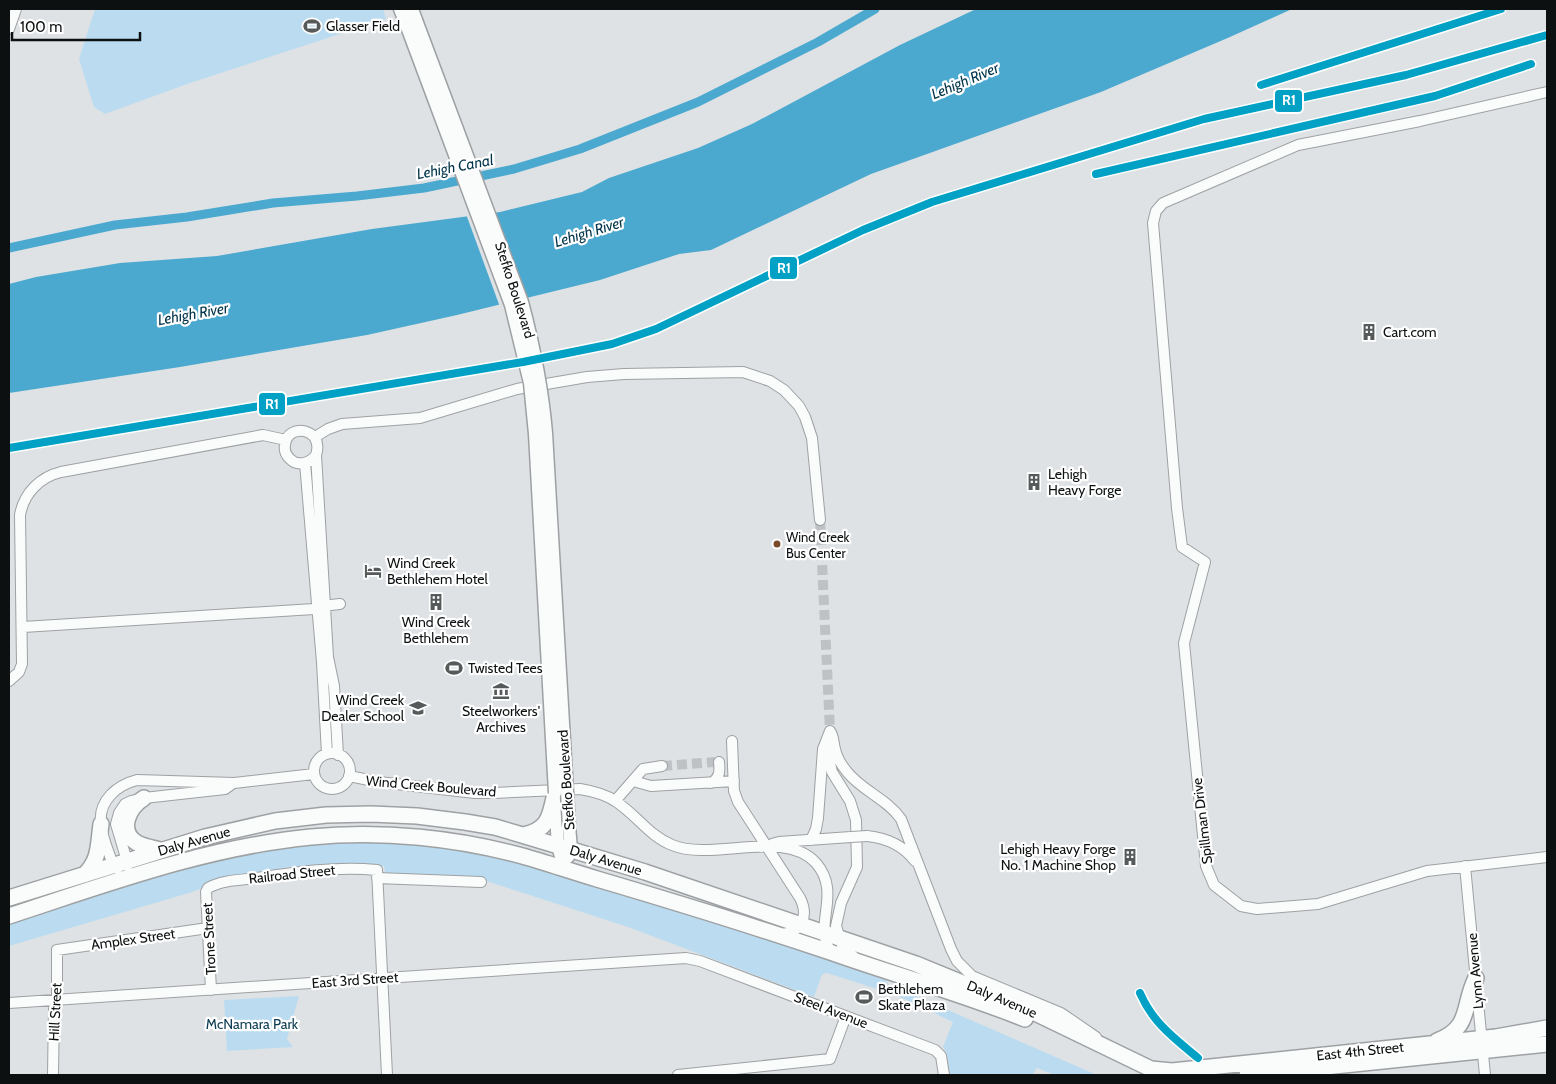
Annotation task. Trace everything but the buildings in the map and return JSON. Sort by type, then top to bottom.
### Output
[{"type":"highway","points":[[522,835],[556,826],[552,808],[555,793]]},
{"type":"highway","points":[[144,798],[129,813],[126,823],[128,831],[138,843],[162,850]]},
{"type":"highway","name":"Daly Avenue","points":[[9,898],[205,837],[293,818],[333,815],[394,815],[433,818],[495,827],[645,872],[916,964],[1033,1012],[1151,1069],[1178,1073]]},
{"type":"highway","points":[[84,874],[92,866],[96,858],[101,824]]},
{"type":"highway","name":"Daly Avenue","points":[[9,916],[126,879],[227,851],[309,837],[399,837],[458,842],[523,856],[687,905],[970,997],[1043,1027],[1144,1075]]},
{"type":"highway","points":[[1427,1045],[1450,1036],[1457,1029],[1466,1011],[1470,989],[1476,978]]},
{"type":"highway","name":"East 4th Street","points":[[1247,1075],[1482,1045],[1547,1028]]},
{"type":"highway","name":"East 4th Street","points":[[1178,1073],[1199,1068],[1427,1045],[1547,1044]]},
{"type":"main road","name":"Stefko Boulevard","points":[[400,9],[411,17],[522,302],[542,387],[546,433],[556,826],[564,847],[564,869]]},
{"type":"main road","name":"Stefko Boulevard","points":[[411,17],[511,305],[530,382],[535,434],[555,793]]},
{"type":"street","points":[[9,30],[12,15]]},
{"type":"street","name":"Spillman Drive","points":[[1547,92],[1420,122],[1298,145],[1163,203],[1156,211],[1153,223],[1177,508],[1182,547],[1206,562],[1184,643],[1206,866],[1214,885],[1241,906],[1256,909],[1299,906],[1335,899],[1427,871],[1547,857]]},
{"type":"street","points":[[315,437],[328,429],[342,424],[420,418],[516,389],[587,378],[624,374],[743,372],[770,381],[784,390],[799,406],[805,417],[812,438],[820,520]]},
{"type":"street","points":[[316,455],[305,463],[297,463],[288,457],[284,447],[286,440],[292,432],[298,430],[308,432],[315,437],[318,444],[316,455],[327,754]]},
{"type":"street","points":[[9,681],[19,672],[22,664],[20,515],[30,492],[48,476],[263,435],[286,440]]},
{"type":"street","points":[[126,879],[101,824],[102,810],[114,791],[137,780],[234,783],[314,774],[316,764],[322,756],[327,754],[338,755],[334,686],[321,607],[305,463]]},
{"type":"street","points":[[22,626],[240,614],[340,604]]},
{"type":"street","points":[[811,840],[818,818],[823,749],[830,735]]},
{"type":"street","points":[[830,735],[838,758],[848,774],[894,810],[901,818],[957,961],[967,972],[1070,1018],[1118,1054]]},
{"type":"street","points":[[830,735],[826,749],[830,768],[850,801],[856,820],[857,867],[838,910],[836,926],[832,936],[825,942],[832,953]]},
{"type":"street","points":[[711,783],[718,776],[718,762],[726,754],[732,743],[734,791],[738,802],[802,902],[804,913],[799,928],[791,933],[778,934]]},
{"type":"street","name":"Wind Creek Boulevard","points":[[314,774],[319,783],[328,788],[333,789],[343,785],[349,776],[348,766],[346,761],[338,755]]},
{"type":"street","points":[[718,762],[733,761]]},
{"type":"street","points":[[615,801],[643,769],[662,766]]},
{"type":"street","name":"Wind Creek Boulevard","points":[[349,776],[379,782],[475,792],[494,793],[580,789],[615,801],[661,839],[678,848],[703,850],[766,846]]},
{"type":"street","points":[[633,781],[651,786],[734,781]]},
{"type":"street","points":[[120,863],[117,830],[118,815],[125,804],[144,798],[224,789],[234,783]]},
{"type":"street","points":[[766,846],[779,842],[867,836],[885,839],[904,849],[917,863],[922,873]]},
{"type":"street","points":[[766,846],[798,851],[812,860],[821,871],[826,881],[832,936],[859,962]]},
{"type":"street","name":"Lynn Avenue","points":[[1465,866],[1485,1075]]},
{"type":"street","name":"Railroad Street","points":[[208,888],[234,881],[295,872],[346,869],[377,874],[481,882]]},
{"type":"street","points":[[377,874],[387,1075]]},
{"type":"street","name":"Trone Street","points":[[208,888],[206,892],[211,990]]},
{"type":"street","name":"Amplex Street","points":[[57,950],[208,928]]},
{"type":"street","name":"Hill Street","points":[[53,1075],[54,1009],[57,1000],[57,950]]},
{"type":"street","name":"East 3rd Street","points":[[9,1003],[686,958],[700,961]]},
{"type":"street","name":"Steel Avenue","points":[[700,961],[935,1050],[941,1056],[944,1075]]},
{"type":"street","points":[[9,1010],[28,1002]]},
{"type":"street","points":[[678,1075],[830,1059],[846,1016]]},
{"type":"green space","name":"Glasser Field","points":[[95,9],[383,9],[386,19],[190,83],[105,114],[94,107],[79,59]]},
{"type":"green space","points":[[340,840],[433,845],[533,863],[884,977],[888,984],[1097,1075],[1055,1075],[1037,1068],[1032,1075],[949,1075],[947,1054],[943,1047],[953,1022],[896,995],[827,973],[821,977],[814,997],[628,927],[477,878],[385,873],[384,866],[288,867],[225,880],[189,893],[9,946],[9,921],[169,871],[261,849]]},
{"type":"green space","name":"McNamara Park","points":[[299,996],[287,1039],[293,1047],[227,1051],[224,1000]]},
{"type":"water","name":"Lehigh River","points":[[976,9],[1292,9],[1101,92],[871,174],[711,250],[679,254],[600,280],[367,335],[180,367],[9,393],[9,284],[36,277],[120,263],[217,256],[372,229],[500,212],[582,192],[609,178],[698,148],[752,124],[900,45]]},
{"type":"pier","points":[[494,210],[528,300],[500,307],[466,214]]},
{"type":"waterway","name":"Lehigh Canal","points":[[9,248],[115,225],[187,217],[273,203],[424,188],[514,169],[580,149],[698,102],[818,42],[875,9]]},
{"type":"tunnel","points":[[820,520],[830,731]]},
{"type":"tunnel","points":[[662,766],[715,762]]},
{"type":"transit line","name":"R1","points":[[1261,85],[1501,9]]},
{"type":"transit line","name":"R1","points":[[9,448],[523,362],[612,344],[656,329],[863,230],[932,202],[1204,119],[1406,75],[1547,35]]},
{"type":"transit line","name":"R1","points":[[1096,174],[1435,96],[1531,64]]},
{"type":"transit line","name":"R1","points":[[1140,993],[1145,1004],[1158,1021],[1173,1037],[1198,1058]]},
{"type":"place","name":"Glasser Field","points":[[312,26]]},
{"type":"place","name":"Cart.com","points":[[1369,332]]},
{"type":"place","name":"Lehigh Heavy Forge","points":[[1034,482]]},
{"type":"place","name":"Wind Creek Bus Center","points":[[777,544]]},
{"type":"place","name":"Wind Creek Bethlehem Hotel","points":[[373,571]]},
{"type":"place","name":"Wind Creek Bethlehem","points":[[436,602]]},
{"type":"place","name":"Twisted Tees","points":[[454,668]]},
{"type":"place","name":"Steelworkers' Archives","points":[[501,691]]},
{"type":"place","name":"Wind Creek Dealer School","points":[[418,708]]},
{"type":"place","name":"Lehigh Heavy Forge No. 1 Machine Shop","points":[[1130,857]]},
{"type":"place","name":"Bethlehem Skate Plaza","points":[[864,997]]}]
